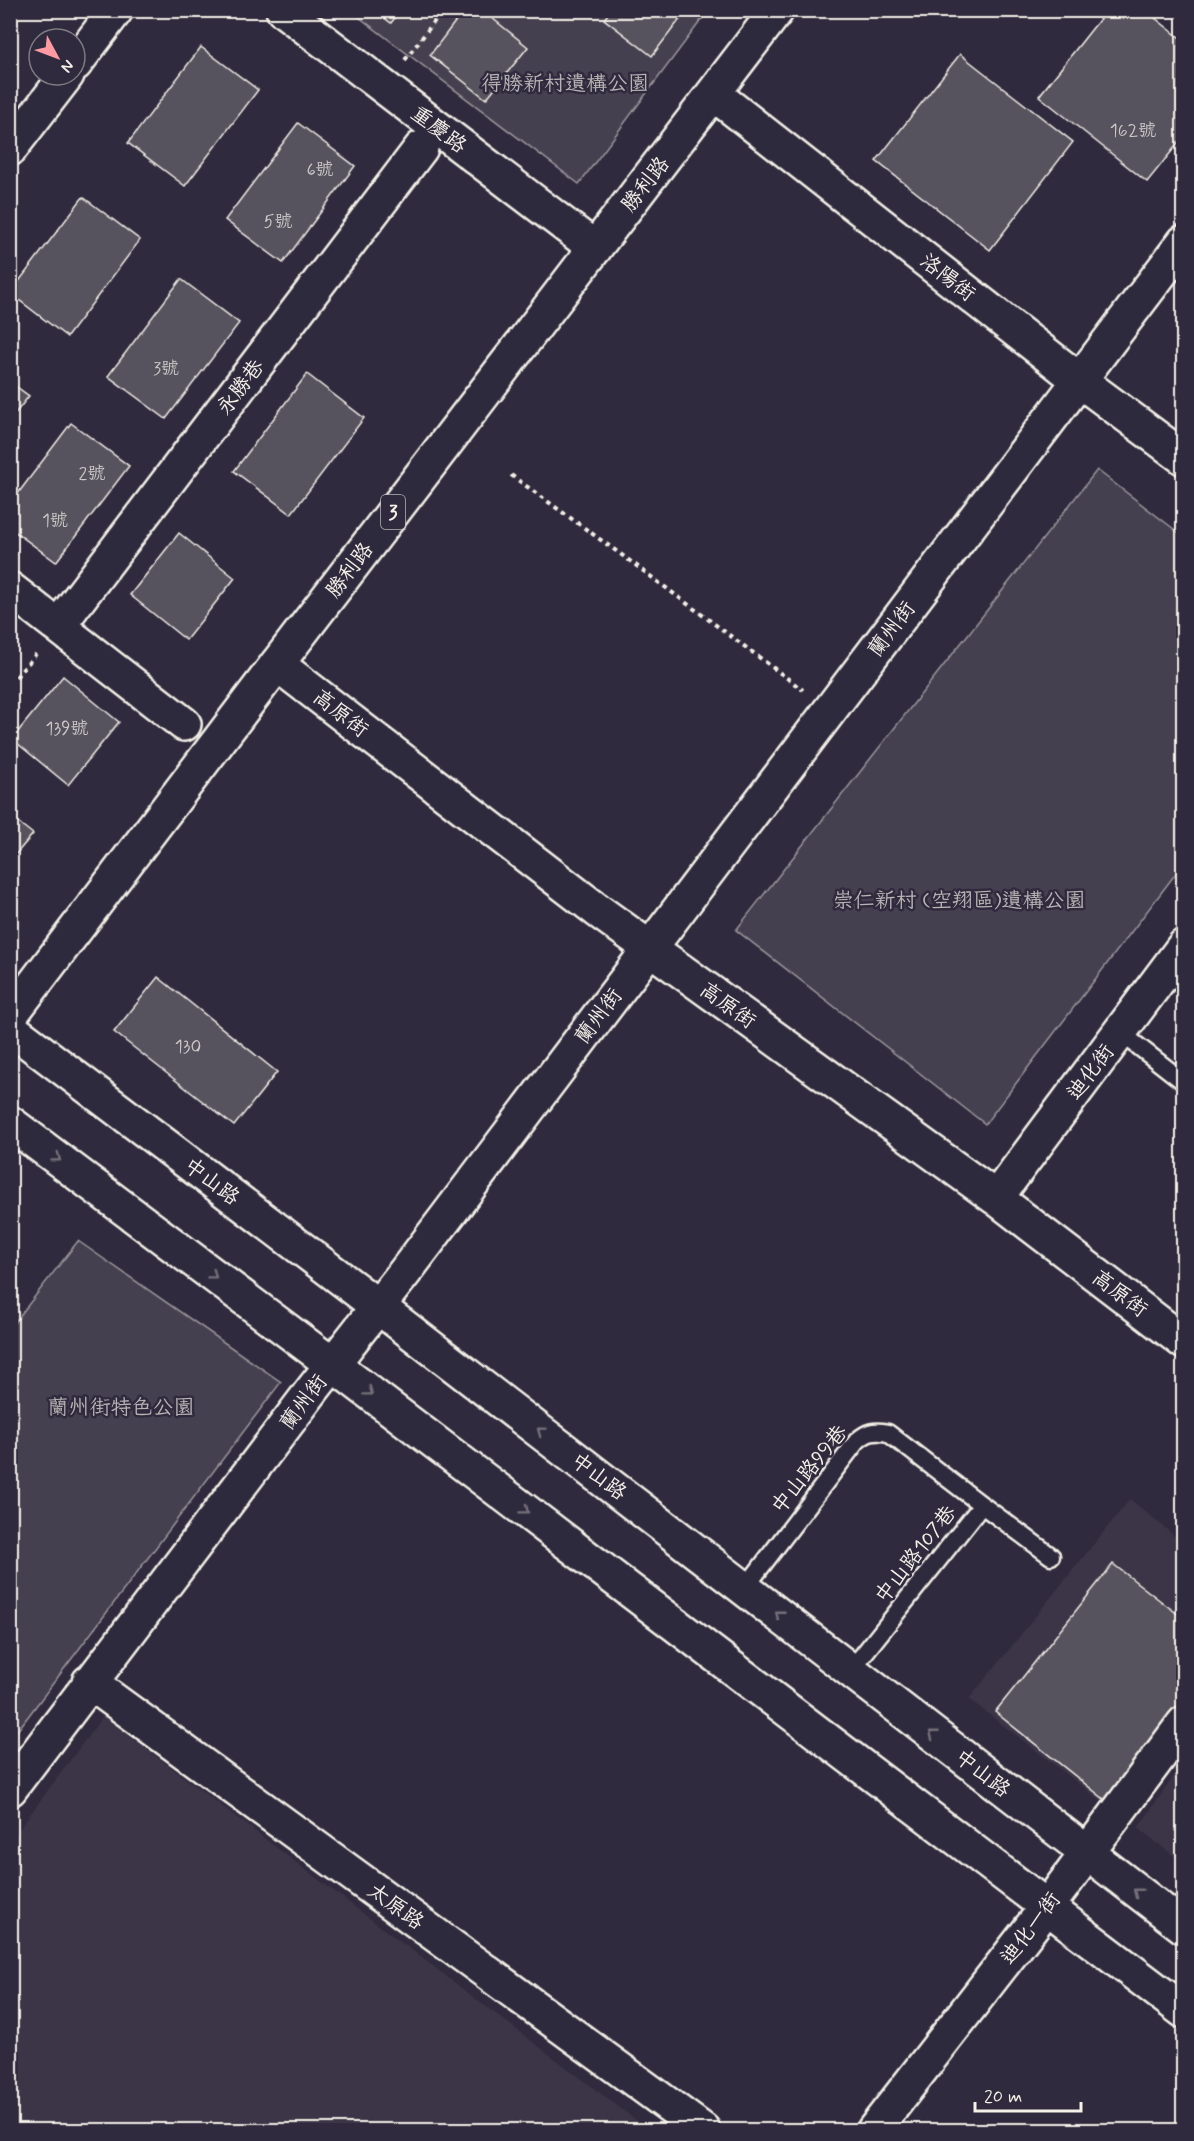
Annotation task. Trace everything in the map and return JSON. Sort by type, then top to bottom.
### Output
[{"type":"street","points":[[87,48],[116,10]]},
{"type":"street","name":"重慶路","points":[[283,10],[595,248]]},
{"type":"street","name":"勝利路","points":[[10,1016],[777,10]]},
{"type":"street","points":[[10,149],[58,87]]},
{"type":"street","name":"洛陽街","points":[[714,94],[1079,380],[1184,458]]},
{"type":"street","name":"永勝巷","points":[[59,625],[421,148]]},
{"type":"street","name":"蘭州街","points":[[10,1789],[89,1682],[650,949],[1184,242]]},
{"type":"street","points":[[10,589],[184,724]]},
{"type":"street","name":"高原街","points":[[277,664],[650,949],[996,1198],[1184,1342]]},
{"type":"street","name":"迪化街","points":[[996,1198],[1184,946]]},
{"type":"street","name":"中山路","points":[[10,1028],[378,1306],[1184,1927]]},
{"type":"street","points":[[10,1123],[332,1364],[1184,2011]]},
{"type":"street","name":"太原路","points":[[89,1682],[703,2130]]},
{"type":"street","name":"迪化一街","points":[[874,2130],[1047,1907],[1184,1723]]},
{"type":"lane","points":[[1120,1032],[1184,1082]]},
{"type":"lane","name":"中山路99巷","points":[[745,1588],[857,1441],[865,1434],[876,1431],[888,1433],[982,1504]]},
{"type":"lane","name":"中山路107巷","points":[[851,1670],[982,1504],[1051,1557]]},
{"type":"path","points":[[402,63],[443,10]]},
{"type":"path","points":[[511,475],[811,696]]},
{"type":"shaded area","points":[[1130,1499],[1183,1543],[1183,1711],[1113,1810],[969,1699]]},
{"type":"shaded area","points":[[103,1716],[649,2130],[11,2130],[11,1840]]},
{"type":"shaded area","points":[[1183,1763],[1183,1863],[1138,1828]]},
{"type":"green space","name":"得勝新村遺構公園","points":[[351,11],[708,11],[579,184]]},
{"type":"green space","name":"崇仁新村 (空翔區)遺構公園","points":[[1097,470],[1183,536],[1183,864],[985,1124],[736,930]]},
{"type":"green space","name":"蘭州街特色公園","points":[[78,1241],[281,1382],[11,1739],[11,1327]]},
{"type":"building","points":[[374,10],[401,10],[391,23]]},
{"type":"building","points":[[464,10],[482,10],[528,47],[486,99],[430,55]]},
{"type":"building","points":[[611,10],[687,10],[652,56],[604,19]]},
{"type":"building","points":[[1107,10],[1145,10],[1184,41],[1184,136],[1147,182],[1039,96]]},
{"type":"building","points":[[201,47],[258,90],[185,186],[128,143]]},
{"type":"building","points":[[960,54],[1073,142],[990,250],[876,161]]},
{"type":"building","points":[[298,123],[355,166],[283,263],[225,220]]},
{"type":"building","points":[[83,197],[140,240],[67,337],[10,293]]},
{"type":"building","points":[[181,279],[239,323],[166,419],[108,376]]},
{"type":"building","points":[[307,374],[364,418],[291,514],[234,471]]},
{"type":"building","points":[[10,382],[29,396],[10,420]]},
{"type":"building","points":[[71,423],[129,466],[56,562],[10,528],[10,504]]},
{"type":"building","points":[[179,533],[235,578],[186,640],[130,595]]},
{"type":"building","points":[[63,676],[119,722],[68,785],[12,739]]},
{"type":"building","points":[[10,816],[33,834],[10,861]]},
{"type":"building","points":[[158,977],[277,1072],[234,1126],[114,1032]]},
{"type":"building","points":[[1113,1564],[1184,1619],[1184,1710],[1109,1803],[995,1712]]}]
